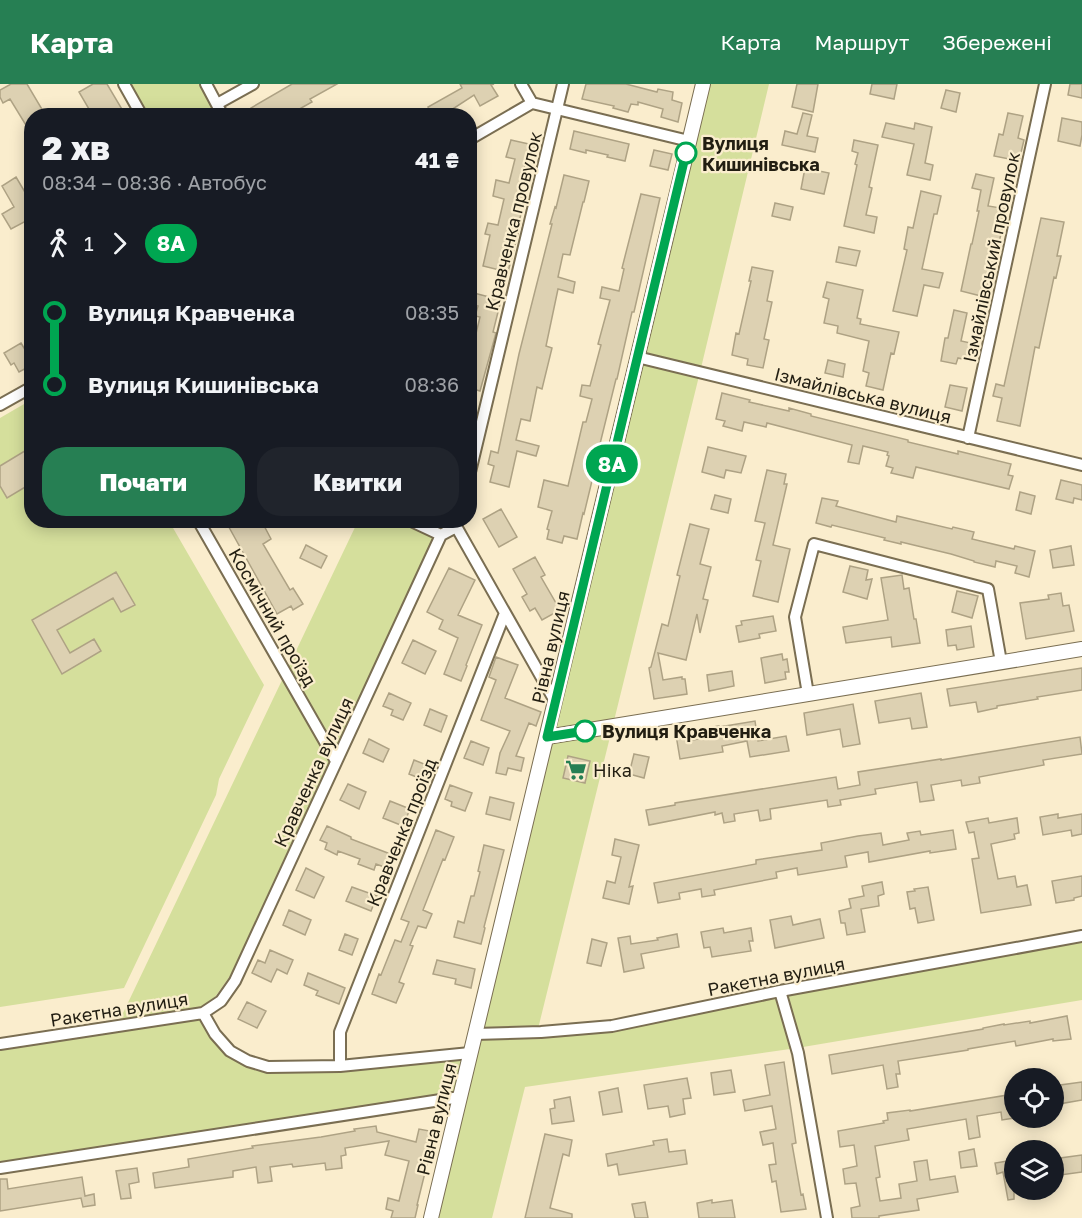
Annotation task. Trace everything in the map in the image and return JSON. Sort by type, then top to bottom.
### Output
[{"type":"street","points":[[124,84],[138,108]]},
{"type":"street","points":[[206,84],[219,108]]},
{"type":"street","points":[[217,104],[253,84]]},
{"type":"street","points":[[521,84],[532,104]]},
{"type":"street","name":"Кравченка провулок","points":[[477,443],[563,84]]},
{"type":"street","name":"Рівна вулиця","points":[[430,1218],[703,84]]},
{"type":"street","name":"Ізмайлівський провулок","points":[[968,438],[1045,84]]},
{"type":"street","points":[[477,135],[532,104],[689,141]]},
{"type":"street","name":"Ізмайлівська вулиця","points":[[637,357],[1082,465]]},
{"type":"street","points":[[2,400],[24,390]]},
{"type":"street","name":"Космічний проїзд","points":[[203,528],[336,761]]},
{"type":"street","points":[[426,528],[441,535],[450,528]]},
{"type":"street","points":[[459,528],[555,700]]},
{"type":"street","name":"Кравченка вулиця","points":[[203,1013],[220,1001],[235,981],[441,535]]},
{"type":"street","points":[[808,694],[795,617],[814,544],[988,589],[1000,662]]},
{"type":"street","name":"Кравченка проїзд","points":[[340,1066],[340,1032],[505,613]]},
{"type":"street","points":[[547,737],[1082,649]]},
{"type":"street","name":"Ракетна вулиця","points":[[475,1034],[541,1032],[612,1026],[780,991],[1082,936]]},
{"type":"street","points":[[780,991],[798,1053],[827,1218]]},
{"type":"street","name":"Ракетна вулиця","points":[[0,1044],[203,1013],[214,1034],[230,1051],[248,1061],[268,1067],[340,1066],[470,1053]]},
{"type":"street","points":[[0,1168],[460,1097]]},
{"type":"green space","points":[[130,84],[200,84],[213,108],[144,108]]},
{"type":"green space","points":[[706,84],[769,84],[536,1037],[786,995],[1082,941],[1082,1000],[797,1048],[525,1087],[492,1218],[434,1218],[464,1093],[0,1163],[0,1049],[114,1032],[355,528],[438,528],[230,976],[215,997],[197,1010],[210,1038],[225,1055],[246,1066],[268,1072],[342,1071],[473,1057]]},
{"type":"green space","points":[[24,404],[24,528],[173,528],[264,685],[219,779],[216,795],[124,988],[0,1007],[0,418]]},
{"type":"building","points":[[11,84],[27,84],[41,108],[24,108],[24,122],[10,99],[3,103],[0,90]]},
{"type":"building","points":[[93,84],[107,84],[121,108],[88,108],[79,92]]},
{"type":"building","points":[[292,84],[337,84],[310,99],[312,102],[301,108],[251,108]]},
{"type":"building","points":[[460,84],[494,84],[491,85],[498,96],[480,106],[474,95],[454,108],[429,108],[428,107],[462,88]]},
{"type":"building","points":[[586,84],[626,84],[657,92],[658,89],[673,92],[672,100],[682,103],[678,122],[661,117],[663,109],[638,102],[638,105],[631,104],[628,112],[613,108],[614,106],[582,99]]},
{"type":"building","points":[[797,84],[818,84],[813,112],[792,107]]},
{"type":"building","points":[[872,84],[897,84],[894,99],[870,94]]},
{"type":"building","points":[[1070,84],[1082,84],[1082,98],[1068,95]]},
{"type":"building","points":[[946,90],[960,93],[956,112],[941,108]]},
{"type":"building","points":[[803,113],[812,115],[807,136],[818,138],[815,152],[782,145],[785,131],[797,134]]},
{"type":"building","points":[[1008,113],[1023,116],[1018,138],[1024,140],[1019,161],[994,156],[999,134],[1003,135]]},
{"type":"building","points":[[1062,118],[1082,122],[1080,146],[1058,141]]},
{"type":"building","points":[[886,123],[914,129],[915,123],[932,127],[925,163],[933,165],[930,180],[907,175],[914,144],[882,137]]},
{"type":"building","points":[[574,131],[629,144],[625,161],[586,150],[586,153],[570,149]]},
{"type":"building","points":[[511,140],[538,146],[533,163],[526,161],[520,189],[527,190],[508,272],[483,266],[490,235],[485,234],[488,223],[498,225],[504,199],[493,196],[496,180],[509,183],[515,159],[506,157]]},
{"type":"building","points":[[854,140],[878,145],[866,215],[877,217],[874,233],[844,226],[857,165],[855,164],[858,153],[852,151]]},
{"type":"building","points":[[654,150],[672,154],[668,170],[650,166]]},
{"type":"building","points":[[805,168],[829,173],[824,194],[801,189]]},
{"type":"building","points":[[976,174],[994,178],[988,206],[1007,209],[985,297],[961,291],[979,211],[977,211],[981,190],[972,188]]},
{"type":"building","points":[[564,175],[589,181],[570,255],[563,254],[558,277],[575,282],[573,293],[558,289],[546,346],[552,348],[542,389],[537,387],[530,421],[521,419],[516,440],[539,446],[536,456],[517,451],[509,487],[490,482],[494,466],[488,464],[491,451],[498,453],[519,354]]},
{"type":"building","points":[[16,177],[24,190],[24,222],[11,229],[2,214],[14,207],[2,186]]},
{"type":"building","points":[[921,191],[941,196],[937,214],[934,214],[922,269],[943,273],[939,288],[924,285],[917,316],[893,311],[907,250],[904,249],[908,227],[913,228]]},
{"type":"building","points":[[641,194],[660,198],[577,539],[564,536],[562,543],[547,539],[552,511],[538,507],[544,480],[568,486],[583,422],[586,422],[592,399],[580,396],[582,385],[590,386],[610,300],[600,298],[602,287],[619,291],[624,269],[622,268]]},
{"type":"building","points":[[775,203],[793,207],[790,220],[772,216]]},
{"type":"building","points":[[1041,218],[1064,222],[1057,256],[1061,256],[1056,278],[1054,277],[1039,348],[1035,347],[1020,426],[997,421],[1002,398],[993,396],[996,384],[1004,386]]},
{"type":"building","points":[[839,247],[860,251],[856,266],[836,262]]},
{"type":"building","points":[[752,267],[773,271],[767,301],[772,302],[764,339],[769,340],[763,368],[747,365],[748,359],[732,355],[736,333],[739,334]]},
{"type":"building","points":[[827,282],[863,290],[857,318],[861,319],[860,324],[899,332],[894,354],[891,353],[883,390],[866,386],[869,373],[863,371],[869,341],[837,333],[838,326],[824,323],[829,299],[823,297]]},
{"type":"building","points":[[477,294],[501,300],[493,332],[496,333],[480,391],[477,390],[477,329],[480,317],[477,316]]},
{"type":"building","points":[[954,310],[967,313],[961,341],[975,344],[971,361],[958,358],[956,364],[941,361],[945,338],[948,338]]},
{"type":"building","points":[[21,343],[24,348],[24,369],[19,372],[14,363],[11,365],[4,353]]},
{"type":"building","points":[[828,360],[845,364],[843,377],[825,373]]},
{"type":"building","points":[[950,385],[967,388],[962,411],[945,407]]},
{"type":"building","points":[[722,393],[789,411],[789,408],[811,414],[811,416],[908,440],[908,442],[1011,464],[1008,475],[1013,476],[1009,489],[916,467],[913,478],[891,473],[893,468],[886,466],[888,452],[863,446],[859,464],[848,462],[852,445],[767,423],[766,427],[744,422],[742,431],[723,426],[725,421],[716,419]]},
{"type":"building","points":[[708,447],[746,456],[741,473],[726,470],[724,478],[702,472]]},
{"type":"building","points":[[24,451],[24,488],[7,498],[0,486],[0,466]]},
{"type":"building","points":[[767,470],[786,474],[784,484],[787,484],[773,545],[790,549],[778,602],[753,596],[761,561],[756,560],[765,523],[755,521]]},
{"type":"building","points":[[1061,480],[1082,485],[1082,500],[1074,498],[1073,503],[1056,499]]},
{"type":"building","points":[[1020,492],[1035,496],[1031,514],[1016,510]]},
{"type":"building","points":[[715,495],[731,499],[728,513],[711,509]]},
{"type":"building","points":[[822,498],[838,501],[836,506],[896,522],[897,516],[952,529],[953,527],[974,532],[972,539],[1014,549],[1015,546],[1035,551],[1029,577],[1015,573],[1017,566],[996,561],[995,567],[951,554],[816,523]]},
{"type":"building","points":[[501,509],[517,537],[499,547],[483,519]]},
{"type":"building","points":[[690,524],[709,529],[700,564],[711,567],[703,599],[708,600],[700,633],[697,614],[686,660],[658,653],[663,680],[682,677],[685,679],[687,694],[654,699],[649,668],[662,624],[668,626],[680,576],[677,575]]},
{"type":"building","points":[[229,528],[265,528],[271,539],[263,544],[290,590],[293,588],[303,604],[293,610],[291,606],[277,614]]},
{"type":"building","points":[[306,545],[327,556],[321,568],[300,558]]},
{"type":"building","points":[[1071,546],[1074,565],[1053,568],[1050,550]]},
{"type":"building","points":[[535,557],[545,575],[541,577],[560,610],[542,620],[535,608],[530,611],[522,597],[527,594],[513,569]]},
{"type":"building","points":[[850,566],[868,570],[866,580],[872,579],[867,599],[843,592]]},
{"type":"building","points":[[449,568],[475,580],[458,615],[482,625],[461,681],[444,674],[458,638],[439,629],[443,620],[427,612]]},
{"type":"building","points":[[116,572],[135,605],[121,612],[113,598],[57,630],[70,653],[94,639],[101,651],[62,674],[32,620]]},
{"type":"building","points":[[902,575],[904,589],[909,588],[920,643],[892,647],[891,637],[846,643],[843,627],[888,620],[881,578]]},
{"type":"building","points":[[957,591],[978,596],[972,618],[952,612]]},
{"type":"building","points":[[1061,593],[1063,606],[1069,605],[1074,631],[1026,639],[1020,603],[1049,599],[1048,595]]},
{"type":"building","points":[[773,616],[776,631],[759,634],[760,638],[739,642],[736,626],[742,625],[741,621]]},
{"type":"building","points":[[971,626],[974,647],[957,650],[956,645],[948,646],[946,630]]},
{"type":"building","points":[[413,640],[436,651],[425,674],[402,663]]},
{"type":"building","points":[[782,654],[783,660],[787,659],[789,672],[785,672],[786,679],[765,683],[761,658]]},
{"type":"building","points":[[496,657],[518,665],[505,698],[541,712],[536,726],[529,723],[516,756],[524,758],[521,771],[508,768],[506,775],[496,773],[500,753],[510,731],[481,720],[496,680],[489,677]]},
{"type":"building","points":[[1082,668],[1082,690],[1037,697],[1038,699],[997,706],[997,708],[978,712],[976,702],[950,706],[947,689]]},
{"type":"building","points":[[732,671],[734,686],[709,691],[707,675]]},
{"type":"building","points":[[389,693],[411,703],[403,720],[391,715],[393,710],[383,706]]},
{"type":"building","points":[[921,693],[927,727],[912,729],[910,718],[879,723],[875,701]]},
{"type":"building","points":[[853,704],[860,744],[843,747],[840,729],[807,735],[804,713]]},
{"type":"building","points":[[430,709],[447,716],[441,732],[424,725]]},
{"type":"building","points":[[755,721],[758,741],[786,736],[789,751],[750,757],[747,741],[722,746],[723,752],[680,759],[676,735],[686,734],[687,741],[709,737],[707,728]]},
{"type":"building","points":[[1080,737],[1082,754],[1043,760],[1044,765],[979,777],[980,783],[962,786],[961,780],[931,785],[934,800],[920,802],[917,782],[875,789],[876,794],[840,800],[841,805],[828,807],[827,800],[770,809],[771,819],[760,821],[758,810],[734,814],[735,821],[724,823],[722,813],[715,815],[715,812],[649,825],[646,810],[675,805],[675,803],[836,777],[838,789],[860,785],[858,772]]},
{"type":"building","points":[[369,739],[389,749],[383,762],[363,753]]},
{"type":"building","points":[[471,741],[489,748],[483,765],[464,758]]},
{"type":"building","points":[[634,754],[649,757],[644,778],[629,774]]},
{"type":"building","points":[[568,756],[590,761],[585,783],[563,778]]},
{"type":"building","points":[[414,760],[429,766],[424,780],[409,774]]},
{"type":"building","points":[[348,784],[366,792],[359,809],[340,800]]},
{"type":"building","points":[[450,785],[472,793],[465,811],[451,806],[452,802],[445,799]]},
{"type":"building","points":[[490,797],[514,803],[510,820],[486,814]]},
{"type":"building","points":[[390,801],[410,809],[403,826],[383,818]]},
{"type":"building","points":[[1058,814],[1058,818],[1082,814],[1082,834],[1072,836],[1071,830],[1043,835],[1040,817]]},
{"type":"building","points":[[988,818],[989,823],[1017,818],[1019,833],[1014,834],[1015,839],[991,844],[998,879],[1015,876],[1017,887],[1027,885],[1031,905],[981,913],[972,859],[979,858],[974,832],[969,833],[966,822]]},
{"type":"building","points":[[327,826],[351,839],[393,855],[387,868],[376,864],[374,870],[358,864],[360,859],[338,851],[337,855],[325,849],[327,843],[320,840]]},
{"type":"building","points":[[436,830],[454,837],[423,910],[432,914],[426,928],[418,926],[410,945],[413,946],[399,982],[404,984],[396,1003],[372,994],[395,940],[401,942],[409,922],[401,919]]},
{"type":"building","points":[[953,830],[956,849],[930,853],[930,851],[869,862],[868,852],[845,856],[847,867],[798,875],[797,868],[776,872],[777,878],[714,890],[715,895],[702,897],[701,889],[679,893],[680,899],[658,903],[654,883],[756,864],[756,860],[822,850],[821,843],[858,836],[881,833],[883,845],[909,840],[907,833],[920,831],[921,835]]},
{"type":"building","points":[[615,839],[639,845],[629,887],[633,886],[629,904],[603,898],[607,881],[615,883],[621,857],[612,855]]},
{"type":"building","points":[[484,845],[504,850],[481,944],[454,937],[458,921],[464,923],[471,896],[474,896]]},
{"type":"building","points":[[306,868],[324,877],[314,898],[296,890]]},
{"type":"building","points":[[1082,876],[1082,896],[1056,903],[1052,881]]},
{"type":"building","points":[[882,882],[884,894],[878,896],[879,906],[861,909],[865,932],[847,935],[845,923],[841,923],[839,911],[851,908],[849,899],[864,896],[862,886]]},
{"type":"building","points":[[352,887],[377,896],[371,911],[346,901]]},
{"type":"building","points":[[928,887],[934,920],[918,923],[915,908],[910,909],[907,892]]},
{"type":"building","points":[[289,910],[311,920],[305,935],[283,925]]},
{"type":"building","points":[[791,916],[793,925],[820,919],[824,938],[775,948],[770,920]]},
{"type":"building","points":[[723,928],[724,933],[751,928],[753,941],[749,941],[751,951],[712,957],[710,947],[704,948],[701,932]]},
{"type":"building","points":[[345,934],[358,939],[352,955],[339,950]]},
{"type":"building","points":[[677,934],[679,947],[641,954],[644,968],[624,972],[618,938],[630,936],[631,944],[658,940],[657,938]]},
{"type":"building","points":[[592,939],[607,943],[601,966],[587,963]]},
{"type":"building","points":[[270,950],[293,960],[287,974],[277,969],[271,982],[252,973],[258,960],[265,963]]},
{"type":"building","points":[[437,960],[475,969],[471,988],[455,984],[456,979],[433,974]]},
{"type":"building","points":[[308,973],[345,988],[339,1004],[316,995],[318,991],[304,985]]},
{"type":"building","points":[[247,1002],[266,1011],[257,1028],[238,1019]]},
{"type":"building","points":[[1067,1016],[1071,1039],[1053,1041],[1053,1039],[1016,1046],[1015,1041],[898,1061],[900,1074],[896,1074],[898,1087],[887,1089],[883,1065],[832,1074],[829,1055],[1004,1024],[1030,1021],[1030,1023]]},
{"type":"building","points":[[784,1062],[796,1143],[792,1144],[801,1195],[803,1194],[806,1209],[781,1212],[776,1181],[772,1182],[769,1165],[776,1164],[773,1143],[763,1145],[760,1132],[776,1129],[772,1106],[745,1111],[743,1100],[770,1095],[765,1065]]},
{"type":"building","points":[[731,1070],[735,1092],[714,1095],[711,1073]]},
{"type":"building","points":[[687,1078],[691,1098],[683,1099],[685,1114],[670,1117],[668,1106],[648,1109],[644,1085]]},
{"type":"building","points":[[1082,1082],[1082,1100],[1064,1103],[1064,1084]]},
{"type":"building","points":[[618,1088],[622,1112],[603,1115],[599,1092]]},
{"type":"building","points":[[1004,1096],[1004,1120],[1002,1120],[1001,1112],[977,1116],[980,1137],[969,1139],[966,1119],[907,1129],[909,1140],[875,1146],[880,1177],[876,1178],[880,1201],[901,1198],[899,1184],[917,1181],[914,1162],[927,1160],[930,1180],[955,1176],[958,1192],[917,1199],[919,1210],[879,1216],[879,1218],[852,1218],[851,1208],[860,1206],[856,1183],[845,1184],[843,1169],[857,1166],[854,1145],[840,1147],[838,1131],[884,1123],[883,1121],[888,1120],[887,1113]]},
{"type":"building","points":[[570,1097],[574,1121],[552,1124],[550,1109],[555,1108],[554,1100]]},
{"type":"building","points":[[376,1126],[377,1132],[416,1142],[419,1129],[435,1132],[415,1218],[391,1218],[393,1211],[386,1209],[388,1198],[399,1201],[409,1161],[385,1155],[389,1141],[345,1148],[346,1155],[341,1156],[342,1168],[326,1170],[325,1163],[270,1167],[272,1181],[258,1183],[256,1167],[233,1171],[233,1177],[155,1188],[153,1173],[189,1167],[188,1159]]},
{"type":"building","points":[[545,1134],[572,1140],[569,1156],[563,1154],[550,1208],[572,1214],[572,1218],[525,1218]]},
{"type":"building","points":[[667,1139],[669,1152],[685,1150],[687,1164],[619,1175],[617,1164],[608,1166],[606,1154],[654,1145],[653,1141]]},
{"type":"building","points":[[974,1149],[977,1166],[961,1168],[959,1152]]},
{"type":"building","points":[[1082,1155],[1082,1172],[1064,1174],[1064,1157]]},
{"type":"building","points":[[1004,1162],[1004,1178],[1003,1172],[997,1174],[995,1163]]},
{"type":"building","points":[[137,1168],[139,1182],[129,1184],[131,1198],[121,1199],[116,1171]]},
{"type":"building","points":[[82,1177],[85,1196],[94,1194],[95,1205],[83,1207],[81,1198],[0,1211],[0,1179],[7,1179],[8,1189]]},
{"type":"building","points":[[712,1200],[712,1203],[732,1200],[735,1218],[699,1218],[697,1203]]},
{"type":"building","points":[[645,1202],[648,1218],[635,1218],[632,1204]]},
{"type":"bus line","name":"8А","points":[[585,731],[547,737],[686,153]]},
{"type":"place","name":"Вулиця Кишинівська","points":[[686,153]]},
{"type":"place","name":"Вулиця Кравченка","points":[[585,731]]},
{"type":"place","name":"Ніка","points":[[576,770]]}]
